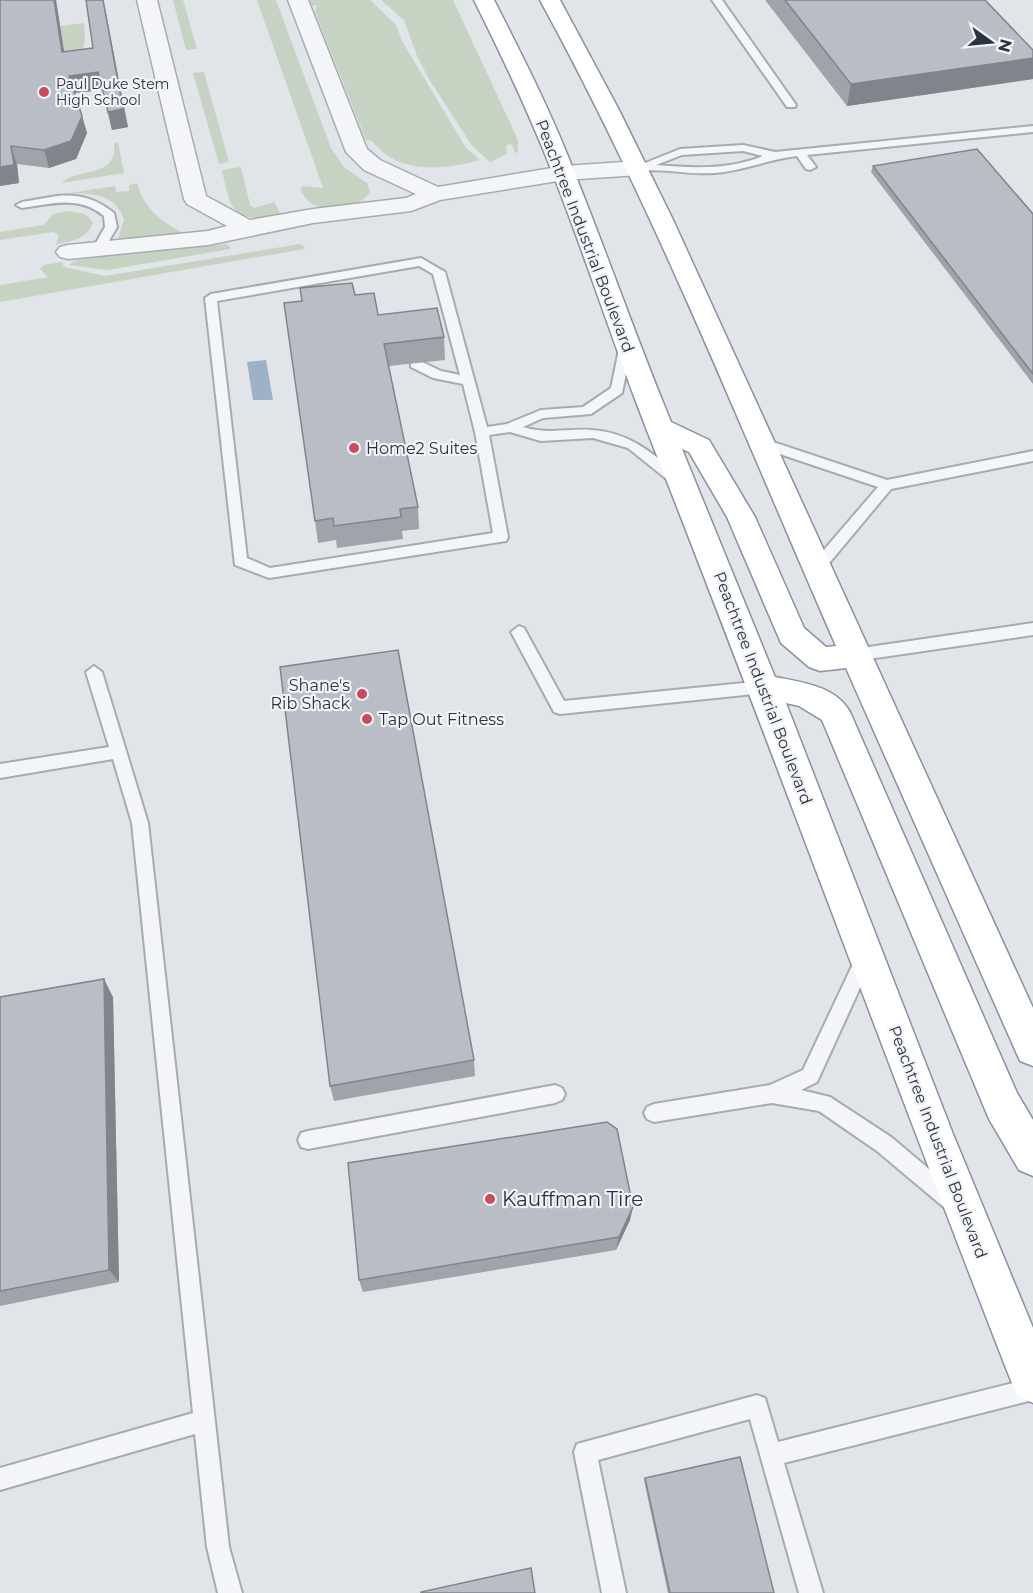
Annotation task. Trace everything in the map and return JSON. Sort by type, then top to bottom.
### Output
[{"type":"highway","name":"Peachtree Industrial Boulevard","points":[[484,0],[527,85],[564,173],[626,345],[764,687],[966,1214],[1033,1381]]},
{"type":"highway","points":[[550,0],[581,54],[639,168],[816,569],[1033,1049]]},
{"type":"highway","points":[[659,427],[699,446],[741,517],[792,635],[820,659],[855,655]]},
{"type":"highway","points":[[764,687],[807,694],[834,712],[1003,1106],[1033,1157]]},
{"type":"street","points":[[147,0],[195,199],[247,228]]},
{"type":"street","points":[[298,0],[357,152],[372,165],[384,181],[378,198],[362,210]]},
{"type":"street","points":[[372,165],[435,194]]},
{"type":"street","points":[[68,252],[207,238],[313,216],[411,204],[435,194],[564,173],[639,168]]},
{"type":"street","points":[[294,197],[313,216]]},
{"type":"lane","points":[[717,0],[791,105]]},
{"type":"lane","points":[[639,168],[680,152],[743,148],[775,154],[1033,129]]},
{"type":"lane","points":[[799,151],[810,167]]},
{"type":"lane","points":[[639,168],[689,170],[755,164],[775,154]]},
{"type":"lane","points":[[22,206],[85,198],[110,214],[111,227],[99,248]]},
{"type":"lane","points":[[421,262],[440,272],[450,312],[482,432],[501,537],[268,573],[240,561],[212,298],[421,262]]},
{"type":"lane","points":[[435,318],[450,312]]},
{"type":"lane","points":[[482,432],[510,428],[541,414],[586,411],[617,390],[626,345]]},
{"type":"lane","points":[[416,363],[417,367],[438,375],[468,381]]},
{"type":"lane","points":[[510,428],[541,437],[593,434],[633,445],[682,484]]},
{"type":"lane","points":[[760,443],[888,485],[1033,456]]},
{"type":"lane","points":[[816,569],[888,485]]},
{"type":"lane","points":[[855,655],[1033,629]]},
{"type":"lane","points":[[519,632],[560,708],[764,687]]},
{"type":"lane","points":[[94,672],[140,823],[218,1547],[230,1593]]},
{"type":"lane","points":[[0,771],[118,752]]},
{"type":"lane","points":[[654,1113],[772,1094],[810,1076],[866,954]]},
{"type":"lane","points":[[308,1140],[555,1094]]},
{"type":"lane","points":[[772,1094],[824,1103],[884,1144],[966,1214]]},
{"type":"lane","points":[[771,1455],[1033,1389]]},
{"type":"lane","points":[[614,1593],[585,1452],[757,1406],[811,1593]]},
{"type":"lane","points":[[0,1479],[205,1420]]},
{"type":"green space","points":[[173,0],[183,0],[197,49],[186,50]]},
{"type":"green space","points":[[257,0],[276,0],[331,148],[344,167],[367,183],[370,192],[360,201],[338,208],[317,206],[307,199],[300,189],[303,186],[323,188]]},
{"type":"green space","points":[[310,0],[370,0],[396,25],[402,41],[466,148],[480,160],[451,166],[408,165],[395,160],[372,141],[366,140],[315,12],[317,5],[312,6]]},
{"type":"green space","points":[[381,0],[453,0],[518,140],[518,152],[515,153],[512,144],[506,145],[507,154],[490,162],[472,146],[429,79],[417,56],[404,20]]},
{"type":"green space","points":[[84,23],[85,39],[80,63],[66,65],[60,26]]},
{"type":"green space","points":[[204,72],[229,162],[219,164],[193,73]]},
{"type":"green space","points":[[118,142],[124,173],[62,183],[68,178],[94,171],[109,163],[113,155],[114,144]]},
{"type":"green space","points":[[241,167],[250,205],[254,208],[274,202],[282,216],[254,218],[237,212],[228,197],[222,170]]},
{"type":"green space","points":[[137,183],[150,209],[171,226],[189,236],[123,242],[118,239],[124,219],[114,204],[91,194],[63,194],[115,186],[116,192],[129,191],[129,185]]},
{"type":"green space","points":[[69,211],[85,214],[93,222],[91,228],[79,238],[56,245],[59,235],[53,232],[0,240],[0,232],[44,225],[53,214]]},
{"type":"green space","points":[[227,244],[231,249],[107,270],[69,265],[74,261],[120,252]]},
{"type":"green space","points":[[300,244],[305,247],[304,249],[0,302],[0,285],[48,277],[40,269],[44,265],[62,262],[64,267],[105,276]]},
{"type":"water","points":[[266,360],[273,400],[253,400],[247,362]]},
{"type":"building","name":"Paul Duke Stem High School","points":[[0,0],[54,0],[62,52],[93,48],[86,0],[103,0],[123,109],[108,112],[98,72],[69,76],[82,116],[71,141],[44,150],[11,146],[14,165],[0,167]]},
{"type":"building","points":[[785,0],[985,0],[1033,50],[1033,58],[851,84]]},
{"type":"building","points":[[977,149],[1033,214],[1033,374],[873,166]]},
{"type":"building","name":"Home2 Suites","points":[[352,283],[355,295],[374,293],[378,315],[437,308],[444,337],[384,344],[418,507],[400,509],[401,517],[334,526],[333,518],[315,521],[284,303],[302,301],[300,288]]},
{"type":"building","points":[[398,650],[474,1060],[330,1086],[280,667]]},
{"type":"building","points":[[104,979],[109,1270],[0,1291],[0,997]]},
{"type":"building","name":"Kauffman Tire","points":[[607,1122],[617,1129],[633,1207],[619,1237],[359,1280],[348,1163]]},
{"type":"building","points":[[740,1457],[774,1593],[670,1593],[645,1478]]},
{"type":"building","points":[[531,1568],[535,1593],[421,1593],[421,1592]]},
{"type":"place","name":"Paul Duke Stem High School","points":[[44,92]]},
{"type":"place","name":"Home2 Suites","points":[[354,448]]},
{"type":"place","name":"Shane's Rib Shack","points":[[362,694]]},
{"type":"place","name":"Tap Out Fitness","points":[[367,719]]},
{"type":"place","name":"Kauffman Tire","points":[[490,1199]]}]
